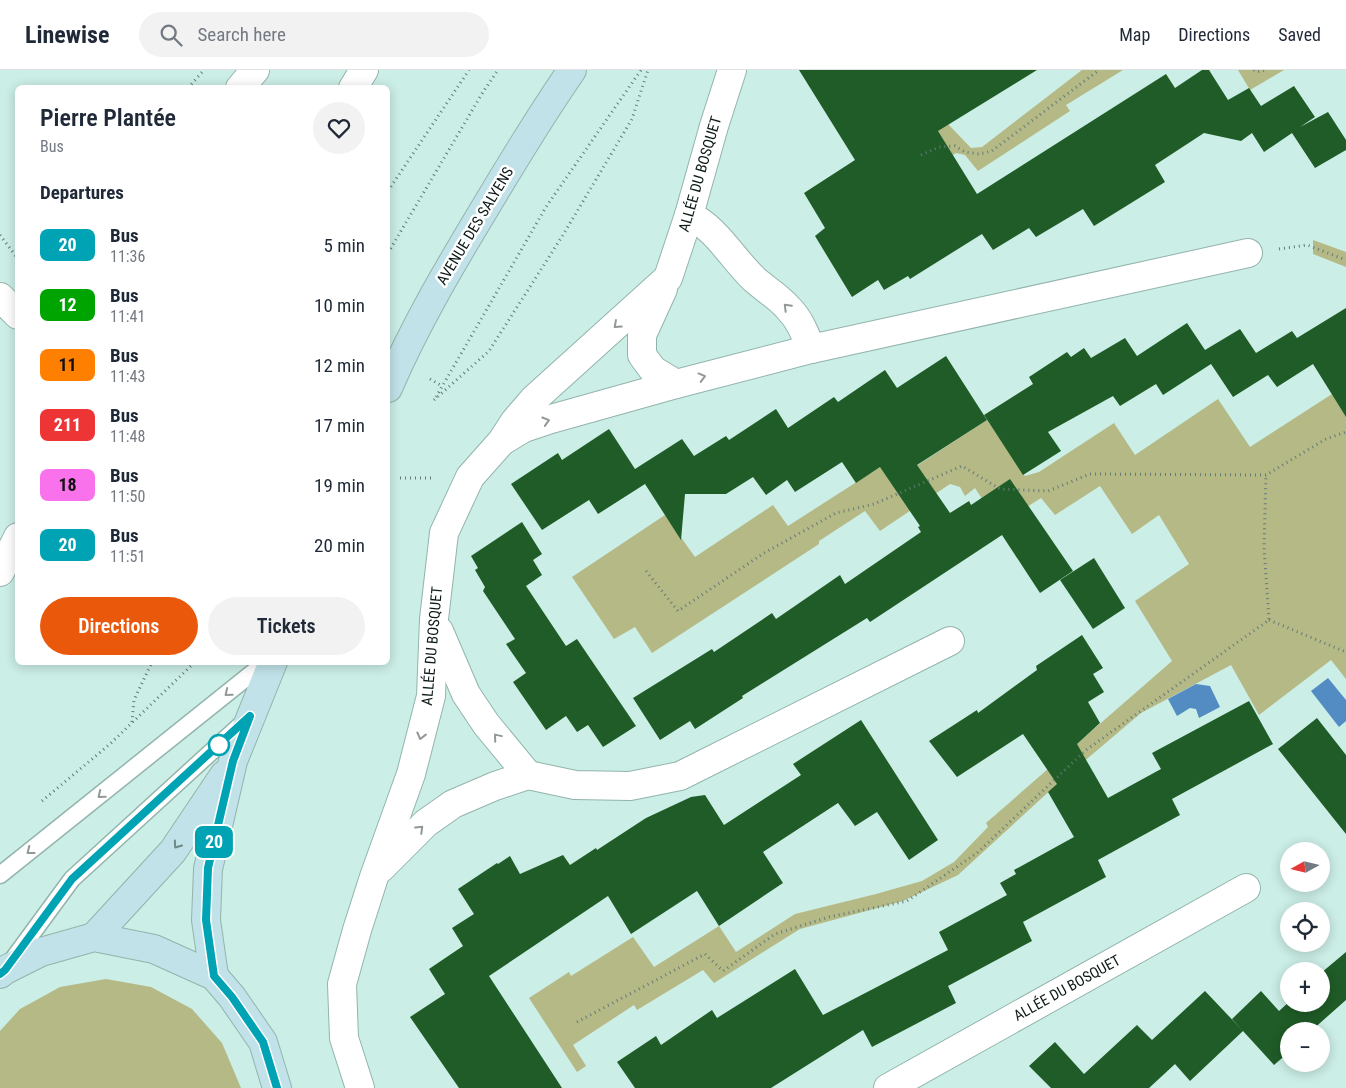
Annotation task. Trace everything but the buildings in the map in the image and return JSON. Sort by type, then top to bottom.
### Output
[{"type":"main road","name":"AVENUE DES SALYENS","points":[[390,383],[399,362],[447,271],[543,112],[572,70]]},
{"type":"main road","points":[[214,976],[206,920],[208,868],[233,761],[272,665]]},
{"type":"main road","points":[[94,938],[173,851],[233,761]]},
{"type":"main road","points":[[2,969],[41,952],[94,938],[154,949],[214,976],[232,997],[263,1042],[277,1088]]},
{"type":"street","points":[[242,85],[255,70]]},
{"type":"street","points":[[355,85],[364,70]]},
{"type":"street","name":"ALLÉE DU BOSQUET","points":[[676,384],[653,370],[642,355],[642,335],[668,278],[690,215],[714,126],[732,70]]},
{"type":"street","points":[[690,215],[714,232],[754,279],[789,308],[803,327],[811,349]]},
{"type":"street","points":[[502,442],[524,428],[676,384],[811,349],[1248,253]]},
{"type":"street","name":"ALLÉE DU BOSQUET","points":[[360,1088],[344,1038],[342,984],[356,930],[411,774],[431,696],[434,618],[444,533],[470,477],[502,442],[515,421],[533,400],[668,278]]},
{"type":"street","points":[[0,297],[15,312]]},
{"type":"street","points":[[0,572],[15,543]]},
{"type":"street","points":[[434,618],[466,694],[486,724],[528,775]]},
{"type":"street","points":[[374,877],[426,823],[453,804],[528,775],[575,784],[630,786],[680,776],[950,641]]},
{"type":"street","name":"ALLÉE DU BOSQUET","points":[[888,1088],[1246,888]]},
{"type":"lane","points":[[0,875],[262,665]]},
{"type":"lane","points":[[2,969],[72,879],[250,716]]},
{"type":"path","points":[[191,85],[204,70]]},
{"type":"path","points":[[390,188],[469,70]]},
{"type":"path","points":[[390,250],[483,92],[498,70]]},
{"type":"path","points":[[641,70],[546,207],[434,400],[489,351],[563,235],[632,119],[648,70]]},
{"type":"path","points":[[921,155],[940,147],[955,146],[965,152],[978,154],[992,151],[1099,70]]},
{"type":"path","points":[[1254,70],[1256,72],[1266,70]]},
{"type":"path","points":[[0,235],[15,255]]},
{"type":"path","points":[[1248,253],[1307,245],[1346,260]]},
{"type":"path","points":[[646,571],[678,611],[764,553],[836,513],[874,504],[962,466],[1000,489],[1048,491],[1090,474],[1266,475],[1326,439],[1346,432]]},
{"type":"path","points":[[1266,475],[1264,548],[1269,620]]},
{"type":"path","points":[[1269,620],[1346,652]]},
{"type":"path","points":[[577,1022],[705,954],[723,971],[775,934],[829,917],[907,901],[977,853],[1086,750],[1269,620]]},
{"type":"path","points":[[132,722],[134,700],[151,665]]},
{"type":"path","points":[[37,806],[110,744],[192,665]]},
{"type":"green space","points":[[1082,70],[1123,70],[1066,105],[1070,111],[978,171],[965,155],[956,153],[923,174],[901,152],[948,124],[971,148],[982,147]]},
{"type":"green space","points":[[1238,70],[1284,70],[1250,90]]},
{"type":"green space","points":[[1313,240],[1346,252],[1346,267],[1313,254]]},
{"type":"green space","points":[[1332,394],[1342,410],[1346,408],[1346,679],[1331,660],[1259,715],[1231,665],[1141,713],[1055,786],[958,875],[903,901],[800,929],[714,983],[703,970],[637,1010],[634,1005],[573,1045],[586,1066],[577,1072],[529,998],[569,972],[571,976],[633,937],[654,967],[719,926],[736,952],[795,914],[922,881],[954,862],[988,827],[986,823],[1172,661],[1135,601],[1189,564],[1159,515],[1132,534],[1100,486],[1055,515],[1041,498],[999,525],[975,488],[965,496],[960,487],[950,484],[880,531],[865,511],[819,541],[819,544],[652,653],[635,627],[614,639],[572,577],[665,515],[695,557],[773,505],[788,526],[880,467],[898,478],[987,420],[1025,476],[1039,472],[1114,423],[1135,455],[1218,399],[1250,447]]},
{"type":"green space","points":[[106,979],[151,987],[192,1009],[222,1043],[241,1088],[0,1088],[0,1031],[20,1009],[60,987]]},
{"type":"water","points":[[1328,678],[1346,700],[1346,721],[1339,727],[1311,691]]},
{"type":"water","points":[[1196,684],[1210,686],[1220,707],[1199,718],[1196,709],[1190,708],[1177,716],[1168,699]]},
{"type":"bus line","name":"20","points":[[0,974],[5,970],[72,879],[250,716],[233,761],[208,868],[206,920],[214,976],[232,997],[263,1042],[277,1088]]}]
